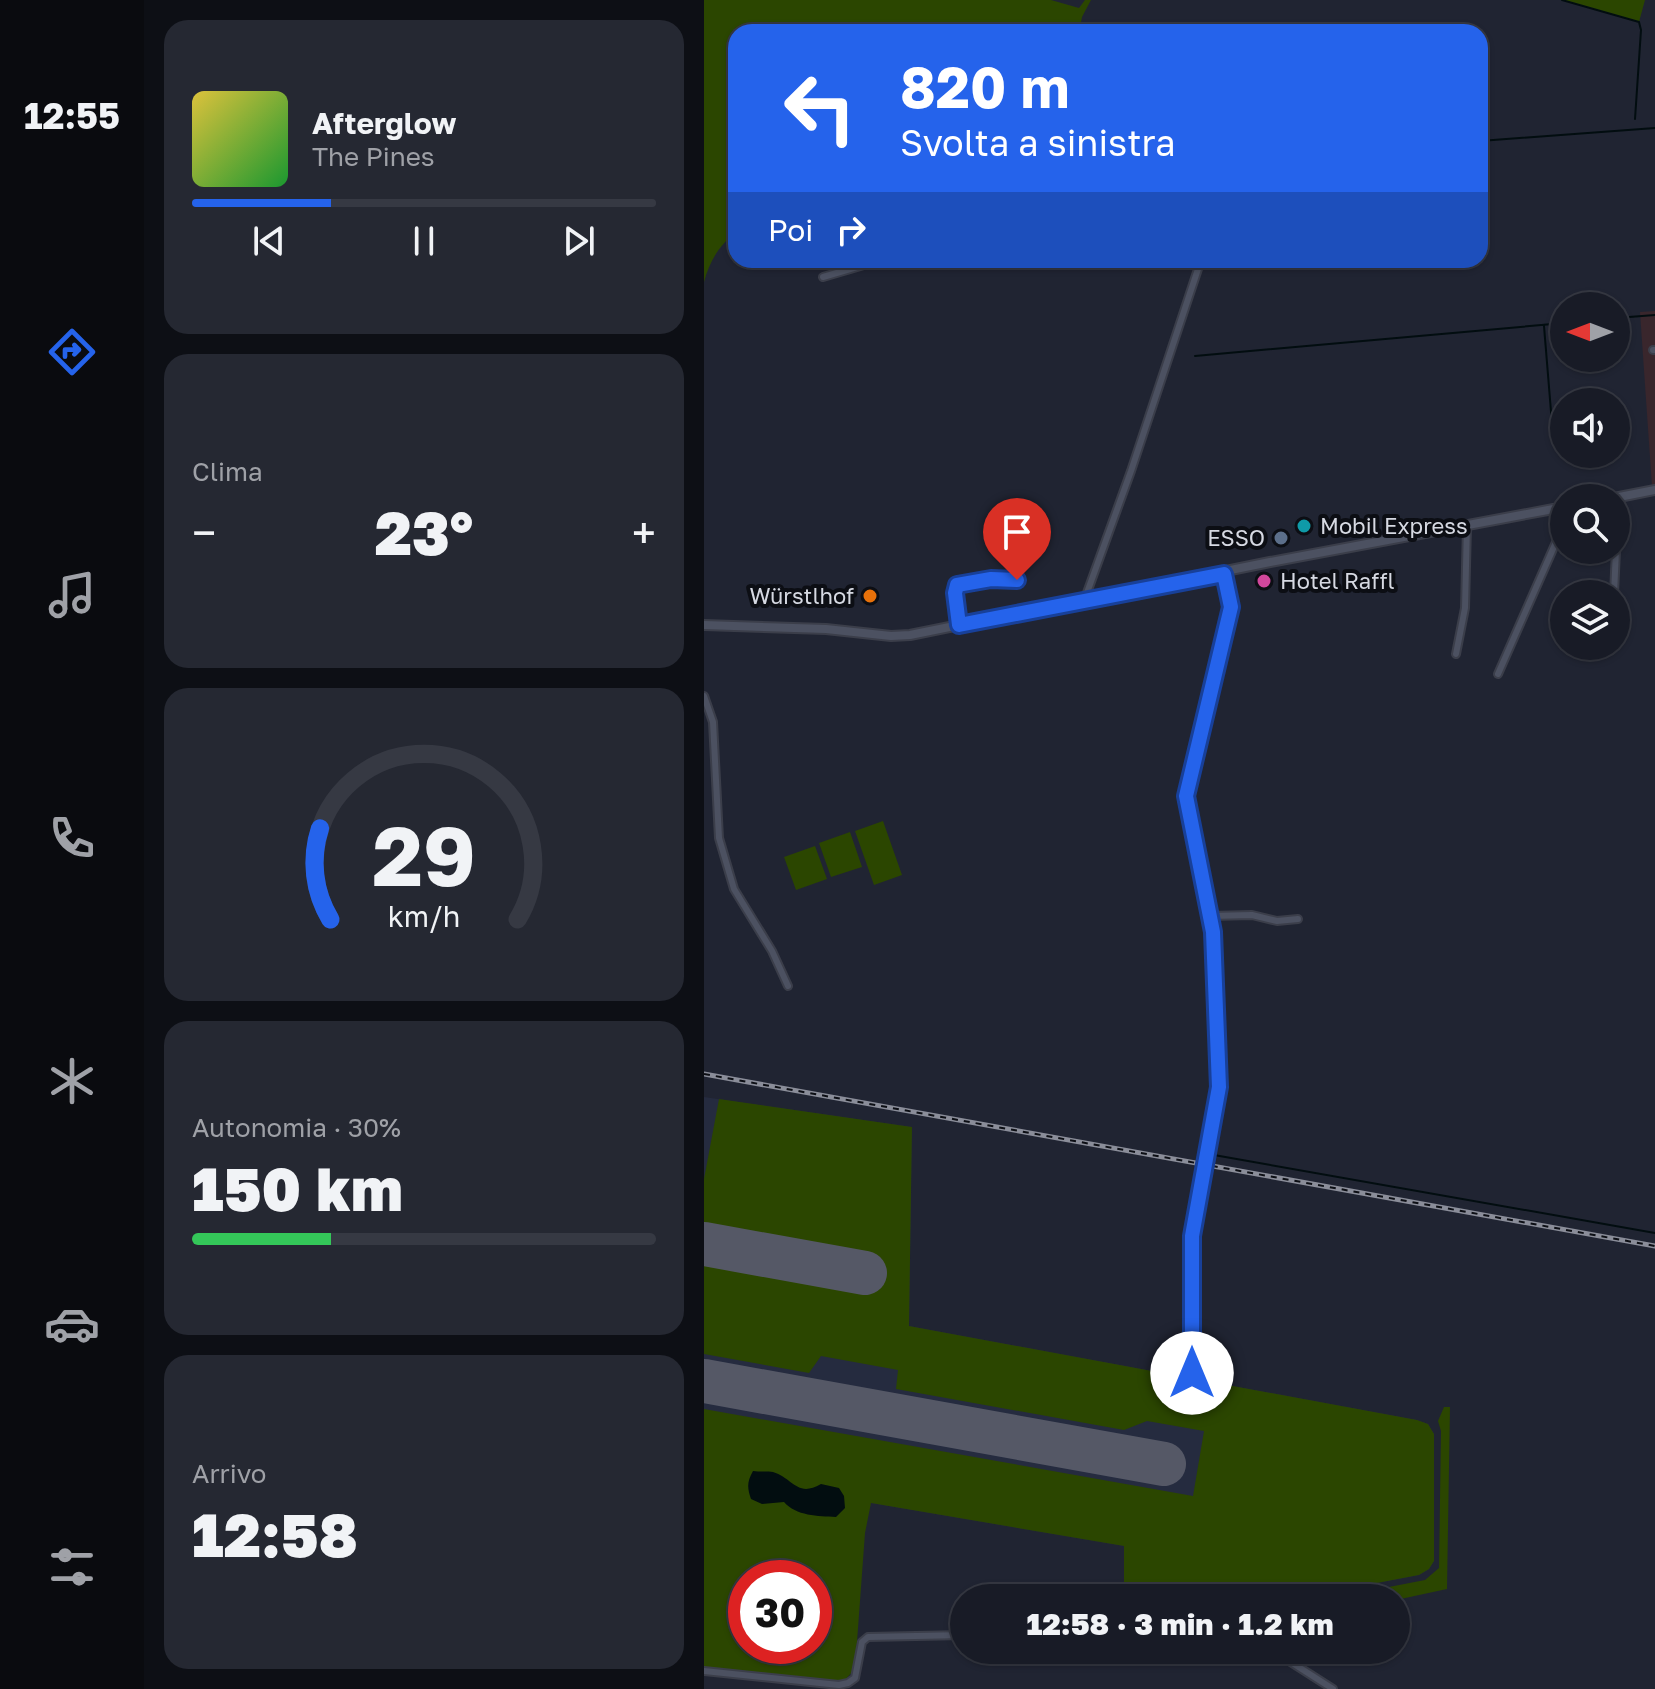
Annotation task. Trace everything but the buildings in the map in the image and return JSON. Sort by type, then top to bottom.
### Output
[{"type":"street","points":[[823,277],[854,268]]},
{"type":"street","points":[[1084,601],[1198,268]]},
{"type":"street","points":[[1630,495],[1655,490]]},
{"type":"street","points":[[704,625],[826,629],[891,636],[1550,510]]},
{"type":"street","points":[[1456,654],[1465,608],[1467,525]]},
{"type":"street","points":[[1498,674],[1550,556]]},
{"type":"street","points":[[1192,1373],[1192,1236],[1219,1087],[1213,932],[1186,796],[1231,607],[1224,574]]},
{"type":"street","points":[[959,625],[957,585],[991,579],[1017,580]]},
{"type":"street","points":[[704,696],[713,722],[722,851],[734,889],[772,951],[788,986]]},
{"type":"street","points":[[1210,916],[1252,915],[1277,921],[1298,919]]},
{"type":"street","points":[[704,1671],[839,1685],[855,1678],[862,1642],[868,1637],[950,1635]]},
{"type":"street","points":[[1294,1664],[1333,1689]]},
{"type":"shaded area","points":[[1655,311],[1655,485],[1652,486],[1640,312]]},
{"type":"shaded area","points":[[704,1097],[912,1127],[909,1326],[1417,1420],[1428,1424],[1434,1434],[1434,1561],[1429,1569],[1419,1575],[1372,1584],[1124,1584],[1124,1546],[871,1503],[704,1504]]},
{"type":"shaded area","points":[[753,1471],[773,1472],[806,1489],[821,1484],[839,1488],[844,1496],[845,1508],[836,1517],[815,1516],[801,1513],[784,1502],[762,1504],[751,1499],[748,1488]]},
{"type":"green space","points":[[704,0],[1051,0],[1079,8],[1085,0],[1091,0],[1081,24],[728,24],[728,240],[716,254],[704,282]]},
{"type":"green space","points":[[1562,0],[1645,0],[1639,22]]},
{"type":"green space","points":[[883,821],[902,875],[874,885],[855,831]]},
{"type":"green space","points":[[850,832],[862,867],[831,877],[819,843]]},
{"type":"green space","points":[[815,846],[827,879],[796,890],[784,857]]},
{"type":"green space","points":[[719,1099],[912,1127],[909,1326],[1428,1424],[1434,1434],[1434,1561],[1429,1569],[1419,1575],[1372,1584],[1124,1584],[1124,1546],[871,1503],[865,1533],[855,1669],[842,1683],[704,1668],[704,1409],[1193,1496],[1204,1431],[1147,1421],[1124,1430],[896,1389],[898,1370],[821,1356],[809,1373],[704,1354],[704,1179]]},
{"type":"green space","points":[[1444,1407],[1450,1407],[1447,1589],[1410,1597],[1410,1584],[1404,1584],[1425,1580],[1439,1568],[1441,1431],[1438,1421]]},
{"type":"waterway","points":[[1562,0],[1639,22],[1635,119]]},
{"type":"waterway","points":[[1488,140],[1655,128]]},
{"type":"waterway","points":[[1630,317],[1655,315]]},
{"type":"waterway","points":[[1195,356],[1550,324]]},
{"type":"waterway","points":[[1544,326],[1550,399]]},
{"type":"waterway","points":[[1214,1155],[1655,1233]]},
{"type":"runway","points":[[704,1244],[865,1273]]},
{"type":"runway","points":[[704,1381],[1164,1464]]},
{"type":"railway","points":[[704,1074],[1655,1246]]},
{"type":"place","name":"Mobil Express","points":[[1304,526]]},
{"type":"place","name":"ESSO","points":[[1281,538]]},
{"type":"place","name":"Hotel Raffl","points":[[1264,581]]},
{"type":"place","name":"Würstlhof","points":[[870,596]]},
{"type":"route","points":[[1017,580],[991,579],[955,586],[959,625],[1224,574],[1231,607],[1186,796],[1213,932],[1219,1087],[1192,1236],[1192,1373]]}]
